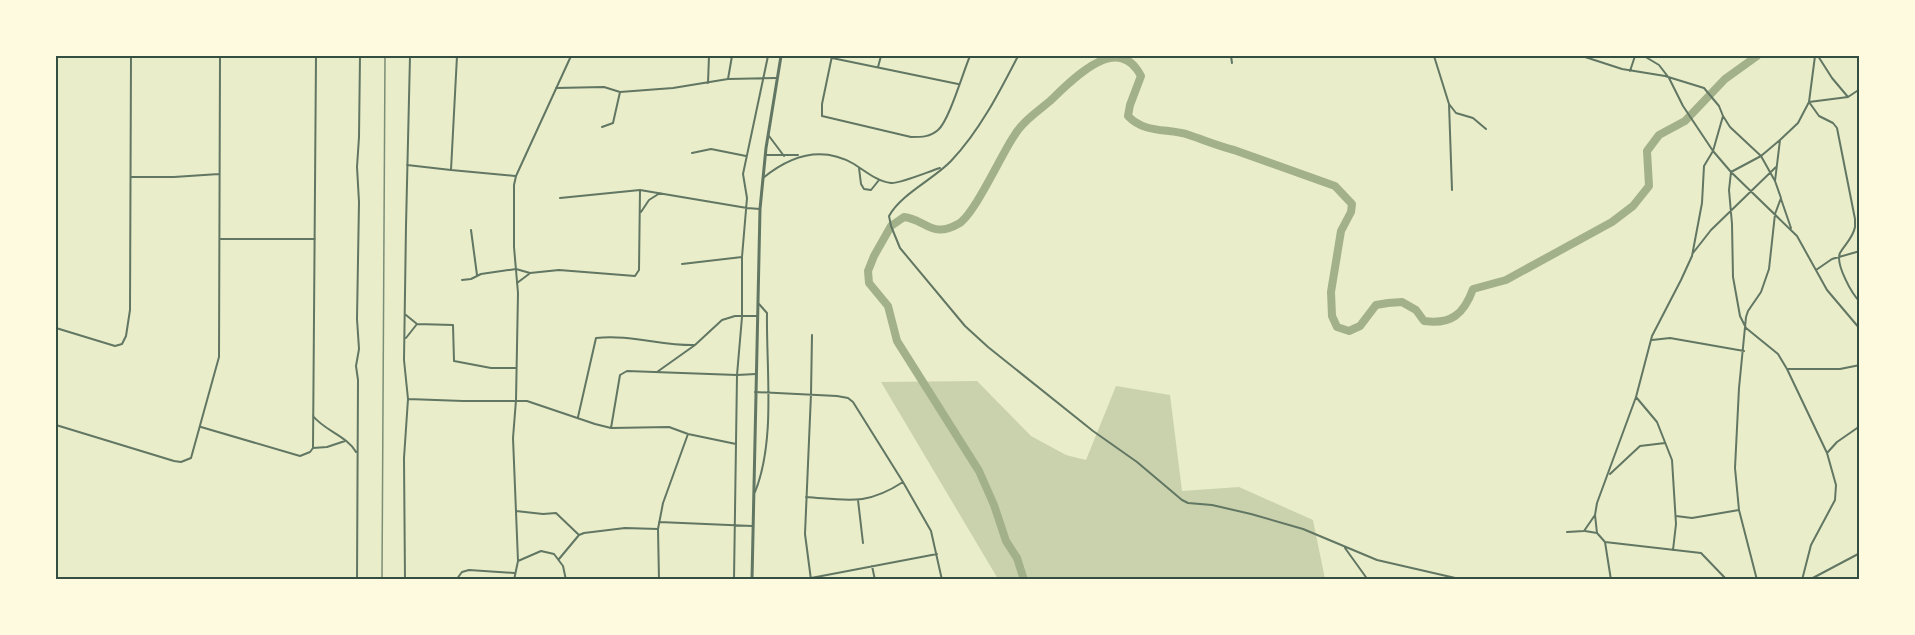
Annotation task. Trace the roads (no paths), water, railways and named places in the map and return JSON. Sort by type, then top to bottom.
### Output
[{"type":"street","points":[[56,328],[115,346],[122,344],[126,336],[130,310],[131,56]]},
{"type":"street","points":[[56,425],[174,462],[182,462],[191,458],[219,357],[220,56]]},
{"type":"street","points":[[201,427],[300,456],[310,452],[313,448],[315,56]]},
{"type":"street","points":[[357,579],[358,380],[356,366],[359,349],[357,319],[359,202],[357,167],[360,56]]},
{"type":"street","points":[[405,579],[404,458],[408,399],[404,360],[410,56]]},
{"type":"street","points":[[451,171],[457,56]]},
{"type":"street","points":[[514,579],[518,561],[513,438],[516,400],[517,283],[514,193],[516,176],[571,56]]},
{"type":"street","points":[[708,82],[709,56]]},
{"type":"street","points":[[728,79],[732,56]]},
{"type":"street","points":[[734,579],[737,375],[742,317],[742,257],[747,208],[747,192],[743,174],[768,56]]},
{"type":"street","points":[[752,579],[760,209],[768,133],[781,56]]},
{"type":"street","points":[[878,67],[881,56]]},
{"type":"street","points":[[958,84],[832,57],[822,104],[822,116],[911,137],[924,137],[940,129],[945,123],[970,56]]},
{"type":"street","points":[[1018,56],[968,141],[951,161],[894,209],[889,216],[900,248],[965,326],[1093,431],[1137,462],[1182,500],[1251,514],[1303,529],[1377,560],[1464,579]]},
{"type":"street","points":[[1231,56],[1232,63]]},
{"type":"street","points":[[1434,56],[1449,104],[1452,190]]},
{"type":"street","points":[[1582,56],[1630,71],[1669,78],[1704,88],[1716,102],[1730,127],[1761,156],[1775,181],[1792,231],[1827,290],[1860,329]]},
{"type":"street","points":[[1630,71],[1635,56]]},
{"type":"street","points":[[1644,56],[1659,65],[1669,78],[1683,105],[1713,151],[1731,172],[1792,231]]},
{"type":"street","points":[[1816,56],[1848,97]]},
{"type":"street","points":[[1731,172],[1761,156],[1798,123],[1809,102],[1816,56]]},
{"type":"street","points":[[556,87],[604,87],[620,92],[674,88],[728,79],[776,78]]},
{"type":"street","points":[[1809,102],[1848,97],[1860,89]]},
{"type":"street","points":[[602,127],[613,123],[620,92]]},
{"type":"street","points":[[1809,102],[1819,116],[1833,123],[1842,145],[1855,227],[1854,233],[1839,257],[1842,271],[1859,300]]},
{"type":"street","points":[[1449,104],[1456,113],[1473,118],[1486,129]]},
{"type":"street","points":[[1692,256],[1702,203],[1704,166],[1713,151],[1723,116]]},
{"type":"street","points":[[768,133],[783,156]]},
{"type":"street","points":[[1775,181],[1780,140]]},
{"type":"street","points":[[692,153],[711,149],[746,156]]},
{"type":"street","points":[[765,155],[831,155],[890,183],[897,183],[943,167]]},
{"type":"street","points":[[763,178],[774,169],[801,155]]},
{"type":"street","points":[[1584,531],[1595,515],[1636,397],[1651,340],[1692,256],[1711,230],[1778,164]]},
{"type":"street","points":[[407,165],[516,176]]},
{"type":"street","points":[[859,168],[864,189],[871,190],[880,179]]},
{"type":"street","points":[[1731,172],[1730,212],[1735,292],[1740,316],[1746,328],[1778,354],[1787,369],[1827,453],[1836,485],[1835,500],[1811,545],[1802,579]]},
{"type":"street","points":[[132,177],[220,174]]},
{"type":"street","points":[[560,198],[640,190],[760,209]]},
{"type":"street","points":[[462,280],[516,269],[530,273],[559,270],[635,276],[639,270],[640,190]]},
{"type":"street","points":[[640,213],[649,200],[662,193]]},
{"type":"street","points":[[1757,579],[1739,510],[1736,430],[1746,314],[1761,292],[1769,269],[1775,214],[1781,198]]},
{"type":"street","points":[[471,230],[478,275]]},
{"type":"street","points":[[221,239],[315,239]]},
{"type":"street","points":[[1816,270],[1826,262],[1860,251]]},
{"type":"street","points":[[682,264],[742,257]]},
{"type":"street","points":[[517,283],[530,273]]},
{"type":"street","points":[[753,497],[765,464],[768,392],[767,313],[758,303]]},
{"type":"street","points":[[406,315],[417,324],[453,325],[454,362],[491,368],[516,368]]},
{"type":"street","points":[[655,374],[695,345],[722,320],[735,316],[758,316]]},
{"type":"street","points":[[405,338],[417,324]]},
{"type":"street","points":[[812,335],[805,534],[811,578],[937,554]]},
{"type":"street","points":[[578,417],[597,338],[695,345]]},
{"type":"street","points":[[1651,340],[1670,338],[1744,351]]},
{"type":"street","points":[[1787,369],[1840,369],[1860,365]]},
{"type":"street","points":[[611,428],[620,375],[627,371],[655,374],[756,374]]},
{"type":"street","points":[[755,392],[843,397],[853,402],[931,531],[942,579]]},
{"type":"street","points":[[1636,397],[1657,422],[1672,460],[1676,516],[1673,550]]},
{"type":"street","points":[[408,399],[516,400],[537,403],[611,428],[669,427],[688,434],[736,444]]},
{"type":"street","points":[[313,416],[324,427],[352,446],[357,454]]},
{"type":"street","points":[[1827,453],[1837,442],[1860,426]]},
{"type":"street","points":[[659,579],[659,522],[663,503],[688,434]]},
{"type":"street","points":[[313,448],[327,447],[345,441]]},
{"type":"street","points":[[1608,476],[1640,446],[1665,443]]},
{"type":"street","points":[[806,497],[858,500],[881,495],[903,482]]},
{"type":"street","points":[[858,500],[863,543]]},
{"type":"street","points":[[1676,516],[1690,518],[1739,510]]},
{"type":"street","points":[[516,511],[556,513],[579,535]]},
{"type":"street","points":[[1595,515],[1597,533],[1605,542],[1611,579]]},
{"type":"street","points":[[659,522],[752,526]]},
{"type":"street","points":[[559,559],[579,535],[625,528],[658,529]]},
{"type":"street","points":[[1567,532],[1597,533]]},
{"type":"street","points":[[1605,542],[1701,553],[1727,579]]},
{"type":"street","points":[[1344,547],[1368,579]]},
{"type":"street","points":[[518,561],[541,551],[554,554],[559,559],[566,579]]},
{"type":"street","points":[[1809,579],[1831,569],[1850,556],[1860,553]]},
{"type":"street","points":[[872,566],[875,579]]},
{"type":"street","points":[[456,579],[462,572],[469,570],[514,573]]},
{"type":"waterway","points":[[1024,580],[1017,558],[1006,541],[979,471],[897,341],[888,306],[869,283],[868,271],[891,226],[904,217],[942,230],[965,219],[1017,131],[1082,72],[1108,59],[1120,58],[1131,63],[1141,76],[1128,116],[1135,122],[1149,128],[1189,135],[1335,186],[1352,204],[1351,212],[1341,231],[1331,292],[1332,316],[1337,327],[1349,331],[1360,326],[1376,305],[1388,303],[1402,302],[1416,310],[1424,321],[1449,319],[1461,311],[1473,289],[1506,280],[1612,222],[1633,206],[1649,186],[1647,151],[1659,135],[1685,121],[1725,79],[1757,56]]},
{"type":"railway","points":[[382,580],[385,56]]}]
